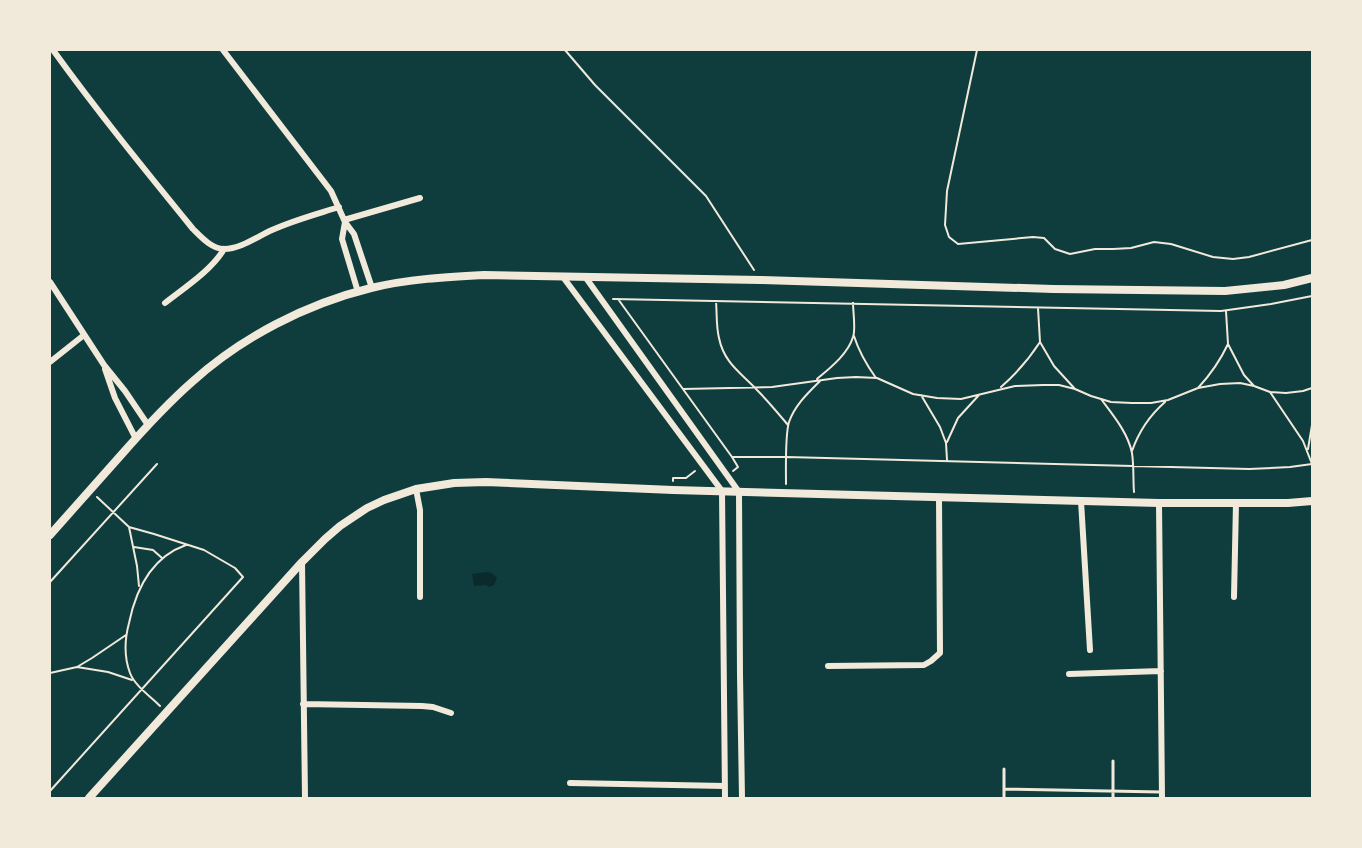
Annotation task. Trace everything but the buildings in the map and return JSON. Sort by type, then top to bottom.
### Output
[{"type":"street","points":[[53,50],[119,138],[193,229],[214,247],[225,249],[238,246],[296,220],[339,207]]},
{"type":"street","points":[[223,50],[331,191],[345,221],[354,234],[372,288]]},
{"type":"street","points":[[345,221],[420,198]]},
{"type":"street","points":[[345,221],[342,239],[358,292]]},
{"type":"street","points":[[165,303],[220,258],[225,249]]},
{"type":"street","points":[[50,535],[148,425],[192,382],[221,359],[251,338],[308,310],[372,288],[407,281],[484,275],[1225,291],[1284,285],[1312,278]]},
{"type":"street","points":[[563,277],[722,491],[725,798]]},
{"type":"street","points":[[586,278],[739,492],[742,798]]},
{"type":"street","points":[[50,282],[104,365],[148,425]]},
{"type":"street","points":[[50,362],[84,335]]},
{"type":"street","points":[[104,365],[115,398],[136,439]]},
{"type":"street","points":[[89,798],[325,539],[354,516],[384,500],[416,489],[454,483],[486,482],[674,490],[1159,503],[1312,501]]},
{"type":"street","points":[[416,489],[420,510],[420,597]]},
{"type":"street","points":[[828,666],[924,665],[932,662],[940,653],[939,497]]},
{"type":"street","points":[[1082,501],[1090,650]]},
{"type":"street","points":[[1159,503],[1162,795]]},
{"type":"street","points":[[1234,597],[1236,503]]},
{"type":"street","points":[[302,562],[305,798]]},
{"type":"street","points":[[1069,674],[1161,671]]},
{"type":"street","points":[[303,704],[433,707],[451,713]]},
{"type":"street","points":[[570,783],[725,786]]},
{"type":"lane","points":[[1113,761],[1113,798]]},
{"type":"lane","points":[[1004,769],[1004,798]]},
{"type":"lane","points":[[1004,789],[1113,791],[1162,795]]},
{"type":"path","points":[[565,50],[595,85],[706,196],[748,258]]},
{"type":"path","points":[[976,50],[947,191],[945,225],[949,237],[958,244],[1033,237],[1044,238],[1055,249],[1070,254],[1095,249],[1131,248],[1154,242],[1171,244],[1212,257],[1233,259],[1312,240]]},
{"type":"path","points":[[601,299],[1226,311],[1312,296]]},
{"type":"path","points":[[618,299],[732,457],[738,467],[726,475]]},
{"type":"path","points":[[716,301],[719,339],[727,359],[740,375],[777,410],[788,425]]},
{"type":"path","points":[[854,303],[854,336],[866,365],[877,378]]},
{"type":"path","points":[[1038,308],[1040,342],[1054,366],[1075,389]]},
{"type":"path","points":[[1226,311],[1228,344],[1244,375],[1254,386]]},
{"type":"path","points":[[814,381],[833,366],[854,336]]},
{"type":"path","points":[[1000,388],[1029,359],[1040,342]]},
{"type":"path","points":[[1198,388],[1215,368],[1228,344]]},
{"type":"path","points":[[683,389],[755,388],[790,386],[846,377],[877,378],[913,394],[938,398],[961,399],[1015,386],[1059,385],[1111,402],[1132,404],[1168,400],[1198,388],[1220,384],[1240,383],[1270,392],[1286,393],[1312,388]]},
{"type":"path","points":[[785,493],[788,425],[804,398],[822,380]]},
{"type":"path","points":[[732,457],[947,460],[1249,469],[1312,464],[1308,451],[1270,392]]},
{"type":"path","points":[[921,395],[940,427],[946,443],[947,460]]},
{"type":"path","points":[[946,443],[958,418],[979,395]]},
{"type":"path","points":[[1101,399],[1125,434],[1132,452]]},
{"type":"path","points":[[1134,502],[1132,452],[1137,436],[1156,410],[1168,400]]},
{"type":"path","points":[[1308,451],[1312,426]]},
{"type":"path","points":[[50,582],[157,464]]},
{"type":"path","points":[[674,490],[673,478],[686,478],[703,465]]},
{"type":"path","points":[[50,791],[243,577],[235,568],[204,550],[129,527],[89,490]]},
{"type":"path","points":[[129,527],[139,578],[126,635],[127,661],[133,680]]},
{"type":"path","points":[[138,589],[162,558],[187,544]]},
{"type":"path","points":[[134,547],[153,550],[162,558]]},
{"type":"path","points":[[50,673],[77,667],[126,635]]},
{"type":"path","points":[[77,667],[108,672],[133,680],[167,712]]},
{"type":"water","points":[[492,573],[497,578],[494,585],[474,586],[472,574]]}]
